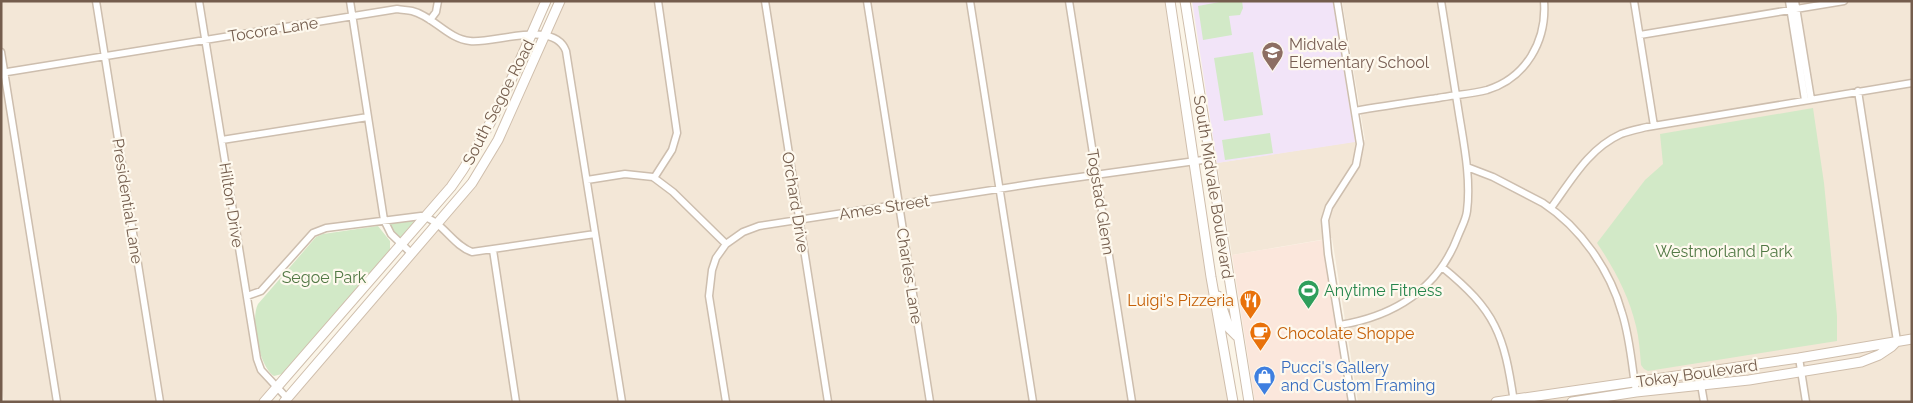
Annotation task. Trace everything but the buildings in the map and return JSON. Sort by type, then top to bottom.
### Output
[{"type":"street","name":"Presidential Lane","points":[[96,1],[160,402]]},
{"type":"street","name":"Hilton Drive","points":[[200,1],[257,359],[261,370],[285,400]]},
{"type":"street","points":[[350,1],[384,220],[391,234],[411,253]]},
{"type":"street","points":[[430,20],[436,12],[438,1]]},
{"type":"street","name":"South Segoe Road","points":[[285,400],[472,182],[491,153],[538,35],[546,1]]},
{"type":"street","name":"South Segoe Road","points":[[264,402],[452,187],[475,152],[538,35],[560,1]]},
{"type":"street","points":[[654,178],[672,150],[677,134],[658,1]]},
{"type":"street","name":"Orchard Drive","points":[[765,1],[828,402]]},
{"type":"street","name":"Charles Lane","points":[[867,1],[930,402]]},
{"type":"street","points":[[970,1],[1033,402]]},
{"type":"street","name":"Togstad Glenn","points":[[1069,1],[1132,402]]},
{"type":"street","name":"South Midvale Boulevard","points":[[1170,1],[1211,277],[1233,402]]},
{"type":"street","name":"South Midvale Boulevard","points":[[1185,1],[1249,402]]},
{"type":"street","points":[[1337,1],[1360,144],[1356,165],[1329,207],[1325,220],[1328,254],[1352,402]]},
{"type":"street","points":[[1340,324],[1364,320],[1392,310],[1415,295],[1442,267],[1456,243],[1465,220],[1467,211],[1467,167],[1441,1]]},
{"type":"street","points":[[1355,111],[1473,93],[1500,84],[1526,64],[1536,50],[1542,34],[1545,15],[1544,1]]},
{"type":"street","points":[[1634,1],[1654,126]]},
{"type":"street","points":[[1789,1],[1793,10],[1808,100]]},
{"type":"street","points":[[1793,10],[1795,1]]},
{"type":"street","points":[[1640,34],[1844,1]]},
{"type":"street","name":"Tocora Lane","points":[[3,73],[397,9],[414,11],[451,33],[469,41],[538,35]]},
{"type":"street","points":[[538,35],[558,41],[564,45],[566,51],[622,402]]},
{"type":"street","points":[[1,52],[57,402]]},
{"type":"street","points":[[1551,208],[1589,157],[1603,144],[1622,134],[1654,126],[1912,83]]},
{"type":"street","points":[[1858,91],[1898,341]]},
{"type":"street","points":[[222,140],[368,116]]},
{"type":"street","name":"Ames Street","points":[[726,244],[738,235],[753,228],[1000,189],[1210,159]]},
{"type":"street","points":[[1467,167],[1519,189],[1551,208],[1586,244],[1604,270],[1625,322],[1636,392]]},
{"type":"street","points":[[587,180],[625,174],[654,178],[673,192],[726,244],[716,258],[712,270],[709,296],[726,402]]},
{"type":"street","points":[[246,296],[261,290],[313,233],[326,228],[419,216],[425,217],[436,224],[465,250],[480,252],[596,234]]},
{"type":"street","points":[[493,250],[516,402]]},
{"type":"street","points":[[1442,267],[1470,291],[1491,318],[1504,348],[1513,400]]},
{"type":"street","points":[[1211,277],[1230,328],[1237,336]]},
{"type":"street","name":"Tokay Boulevard","points":[[1496,402],[1799,358],[1912,339]]},
{"type":"street","name":"Tokay Boulevard","points":[[1572,402],[1589,401],[1636,392],[1701,386],[1864,362],[1898,341]]},
{"type":"street","points":[[1799,358],[1806,402]]},
{"type":"street","points":[[1699,373],[1704,402]]},
{"type":"street","points":[[1586,388],[1589,401]]},
{"type":"shaded area","points":[[1,1],[546,1],[484,136],[425,217],[313,233],[261,291],[247,297],[257,359],[276,388],[264,402],[4,402],[1,383]]},
{"type":"shaded area","points":[[560,1],[1170,1],[1233,402],[284,402],[481,169]]},
{"type":"shaded area","name":"Midvale Elementary School","points":[[1192,1],[1333,1],[1355,142],[1217,163]]},
{"type":"shaded area","points":[[1342,1],[1912,1],[1912,402],[1358,402],[1332,238],[1232,255],[1217,163],[1365,140]]},
{"type":"shaded area","points":[[1322,240],[1333,310],[1336,316],[1348,402],[1255,402],[1232,255]]},
{"type":"green space","points":[[1225,1],[1242,1],[1243,8],[1240,15],[1229,16],[1232,35],[1203,40],[1198,6]]},
{"type":"green space","points":[[1253,52],[1263,115],[1224,121],[1214,58]]},
{"type":"green space","name":"Westmorland Park","points":[[1813,108],[1824,183],[1837,316],[1837,341],[1648,371],[1644,369],[1641,365],[1633,315],[1625,293],[1615,272],[1597,243],[1645,180],[1663,164],[1660,134]]},
{"type":"green space","points":[[1270,133],[1273,153],[1225,160],[1222,140]]},
{"type":"green space","points":[[421,216],[401,245],[384,220]]},
{"type":"green space","name":"Segoe Park","points":[[378,226],[390,241],[390,250],[282,374],[274,376],[264,363],[257,342],[255,320],[258,304],[316,237],[323,234]]},
{"type":"place","name":"Midvale Elementary School","points":[[1273,72]]},
{"type":"place","name":"Anytime Fitness","points":[[1308,309]]},
{"type":"place","name":"Luigi's Pizzeria","points":[[1250,319]]},
{"type":"place","name":"Chocolate Shoppe","points":[[1261,352]]},
{"type":"place","name":"Pucci's Gallery and Custom Framing","points":[[1265,395]]}]
